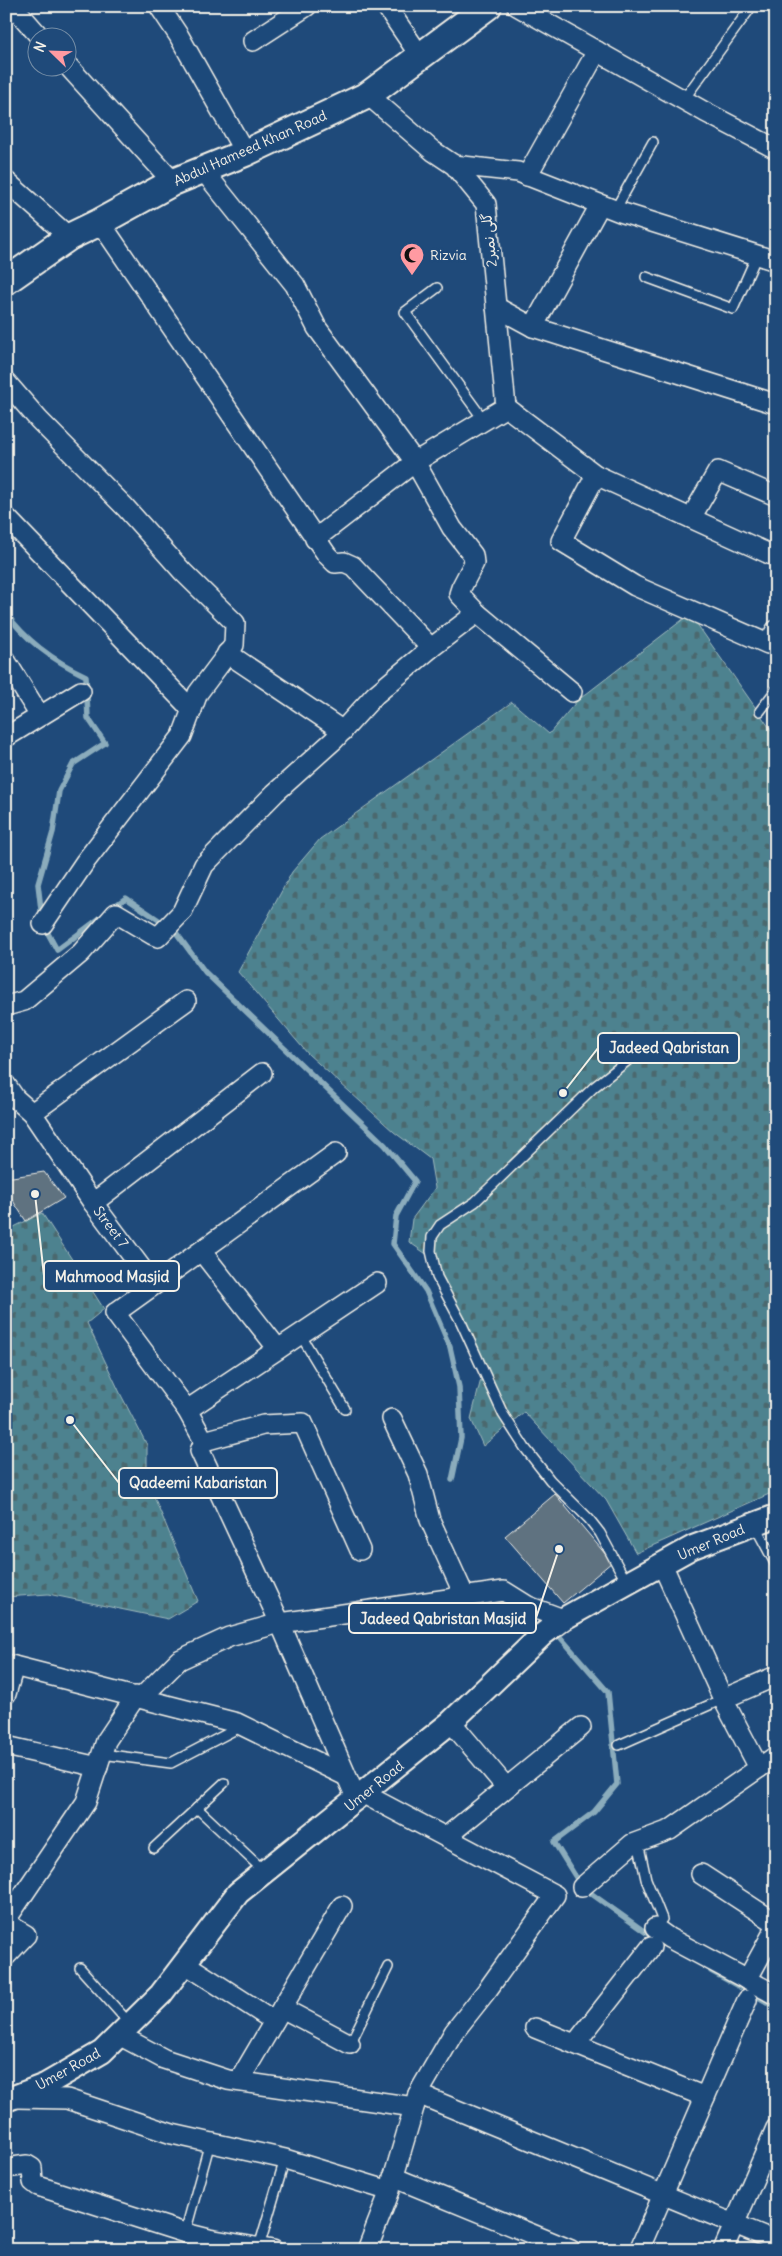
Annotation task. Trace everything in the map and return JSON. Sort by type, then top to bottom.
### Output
[{"type":"main road","name":"Abdul Hameed Khan Road","points":[[6,281],[69,237],[173,182],[245,153],[368,95],[488,6]]},
{"type":"street","points":[[13,6],[32,28]]},
{"type":"street","points":[[159,6],[179,36],[245,153]]},
{"type":"street","points":[[254,42],[307,6]]},
{"type":"street","points":[[386,6],[420,56]]},
{"type":"street","points":[[517,6],[776,149]]},
{"type":"street","points":[[527,176],[597,51]]},
{"type":"street","points":[[78,77],[173,182]]},
{"type":"street","name":"گلی نمبر2","points":[[368,95],[433,151],[454,165],[486,204],[506,407]]},
{"type":"street","points":[[454,165],[518,172],[608,208],[776,261]]},
{"type":"street","points":[[203,170],[295,285],[317,328],[416,462],[452,528],[473,555],[474,563],[461,588],[460,594],[477,613],[572,692]]},
{"type":"street","points":[[6,181],[69,237]]},
{"type":"street","points":[[533,327],[608,208]]},
{"type":"street","points":[[100,222],[331,560],[335,563],[344,562],[353,566],[431,648]]},
{"type":"street","points":[[496,307],[533,327],[776,404]]},
{"type":"street","points":[[6,382],[39,420],[125,508],[183,572],[235,623],[234,645],[198,693],[182,736],[85,862],[43,924]]},
{"type":"street","points":[[315,539],[416,462],[483,419],[506,407],[596,475],[776,557]]},
{"type":"street","points":[[691,518],[718,471],[776,496]]},
{"type":"street","points":[[596,475],[561,541],[635,586],[768,644],[776,630]]},
{"type":"street","points":[[6,517],[192,710]]},
{"type":"street","points":[[6,1006],[24,1002],[81,953],[116,913],[158,937],[182,912],[204,865],[343,730],[375,696],[431,648],[477,613]]},
{"type":"street","points":[[227,653],[343,730]]},
{"type":"street","points":[[6,661],[40,716]]},
{"type":"street","points":[[6,736],[81,691]]},
{"type":"street","points":[[32,1113],[186,1001]]},
{"type":"street","points":[[93,1203],[262,1073]]},
{"type":"street","name":"Street 7","points":[[6,1085],[15,1098],[32,1113],[93,1203],[154,1285]]},
{"type":"street","points":[[204,1441],[186,1410],[115,1313],[202,1252],[336,1153]]},
{"type":"street","points":[[202,1252],[278,1348]]},
{"type":"street","points":[[186,1410],[377,1283]]},
{"type":"street","points":[[392,1419],[418,1474],[430,1520],[465,1597]]},
{"type":"street","points":[[204,1441],[263,1425],[303,1423],[360,1550]]},
{"type":"street","points":[[204,1441],[200,1451],[280,1623],[346,1776],[360,1797],[446,1837],[555,1895],[488,1989],[454,2032],[416,2100],[392,2184],[367,2250]]},
{"type":"street","name":"Umer Road","points":[[8,2099],[44,2085],[102,2052],[161,1994],[238,1893],[360,1797],[451,1722],[543,1634],[563,1619],[693,1547],[776,1516]]},
{"type":"street","points":[[662,1564],[724,1699],[759,1768]]},
{"type":"street","points":[[6,1956],[26,1935],[6,1922],[86,1802],[106,1741],[139,1697],[180,1660],[230,1637],[280,1623],[504,1591],[528,1606],[563,1619]]},
{"type":"street","points":[[6,1694],[10,1665],[139,1697],[243,1726],[346,1776]]},
{"type":"street","points":[[724,1699],[776,1676]]},
{"type":"street","points":[[451,1722],[506,1787]]},
{"type":"street","points":[[446,1837],[581,1727]]},
{"type":"street","points":[[6,1746],[100,1761]]},
{"type":"street","points":[[582,1886],[632,1844],[670,1830],[776,1756]]},
{"type":"street","points":[[701,1874],[776,1925],[746,1980]]},
{"type":"street","points":[[239,2081],[342,1906]]},
{"type":"street","points":[[655,1928],[669,1938],[776,1995]]},
{"type":"street","points":[[575,2044],[652,1947]]},
{"type":"street","points":[[184,1963],[278,2014],[350,2044]]},
{"type":"street","points":[[639,2250],[747,2000]]},
{"type":"street","points":[[535,2028],[705,2098]]},
{"type":"street","points":[[125,2029],[164,2059],[239,2081],[416,2100],[663,2195],[776,2241]]},
{"type":"street","points":[[8,2099],[67,2099],[172,2134],[392,2184],[571,2250]]},
{"type":"street","points":[[723,2250],[774,2134]]},
{"type":"street","points":[[6,2168],[27,2165],[32,2168],[33,2182],[38,2186],[209,2240],[266,2249]]},
{"type":"lane","points":[[684,99],[749,10]]},
{"type":"lane","points":[[608,208],[653,142]]},
{"type":"lane","points":[[646,277],[733,308],[757,255]]},
{"type":"lane","points":[[437,288],[405,312],[483,419]]},
{"type":"lane","points":[[760,711],[776,690]]},
{"type":"lane","points":[[628,1584],[600,1533],[589,1519],[550,1480],[502,1414],[461,1322],[438,1277],[431,1251],[432,1237],[440,1226],[475,1202],[594,1087],[636,1054]]},
{"type":"lane","points":[[300,1334],[345,1409]]},
{"type":"lane","points":[[754,1524],[776,1565]]},
{"type":"lane","points":[[619,1745],[724,1699]]},
{"type":"lane","points":[[100,1761],[171,1762],[243,1726]]},
{"type":"lane","points":[[154,1848],[224,1783]]},
{"type":"lane","points":[[197,1808],[265,1872]]},
{"type":"lane","points":[[638,1842],[646,1879],[662,1919],[655,1928]]},
{"type":"lane","points":[[350,2044],[388,1967]]},
{"type":"lane","points":[[80,1968],[125,2029]]},
{"type":"lane","points":[[185,2233],[210,2142]]},
{"type":"lane","points":[[266,2249],[285,2159]]},
{"type":"green space","points":[[690,614],[776,737],[776,1491],[636,1553],[606,1500],[524,1412],[483,1446],[471,1419],[482,1375],[455,1314],[435,1260],[409,1242],[412,1219],[435,1188],[430,1159],[394,1132],[308,1054],[238,972],[292,872],[320,839],[512,702],[549,734],[577,701]]},
{"type":"green space","points":[[42,1213],[104,1309],[87,1323],[147,1445],[147,1480],[198,1601],[168,1619],[48,1594],[6,1597],[6,1231]]},
{"type":"building","points":[[44,1172],[64,1198],[26,1221],[6,1190],[6,1178]]},
{"type":"building","points":[[555,1494],[612,1562],[563,1603],[505,1536]]},
{"type":"waterway","points":[[6,613],[23,633],[42,650],[86,676],[88,718],[105,743],[73,764],[59,791],[53,832],[38,884],[42,918]]},
{"type":"waterway","points":[[113,907],[126,898],[175,931],[205,972],[385,1145],[415,1181],[396,1216],[393,1244],[426,1291],[450,1347],[459,1387],[461,1438],[452,1480]]},
{"type":"waterway","points":[[44,926],[57,950],[104,915]]},
{"type":"waterway","points":[[516,1606],[524,1617],[536,1616]]},
{"type":"waterway","points":[[554,1630],[608,1692],[617,1784],[594,1812],[554,1842],[582,1887],[655,1939]]},
{"type":"waterway","points":[[711,1971],[776,2007]]},
{"type":"place","name":"Rizvia","points":[[412,276]]},
{"type":"place","name":"Jadeed Qabristan","points":[[563,1093]]},
{"type":"place","name":"Mahmood Masjid","points":[[35,1194]]},
{"type":"place","name":"Qadeemi Kabaristan","points":[[70,1420]]},
{"type":"place","name":"Jadeed Qabristan Masjid","points":[[559,1549]]}]
